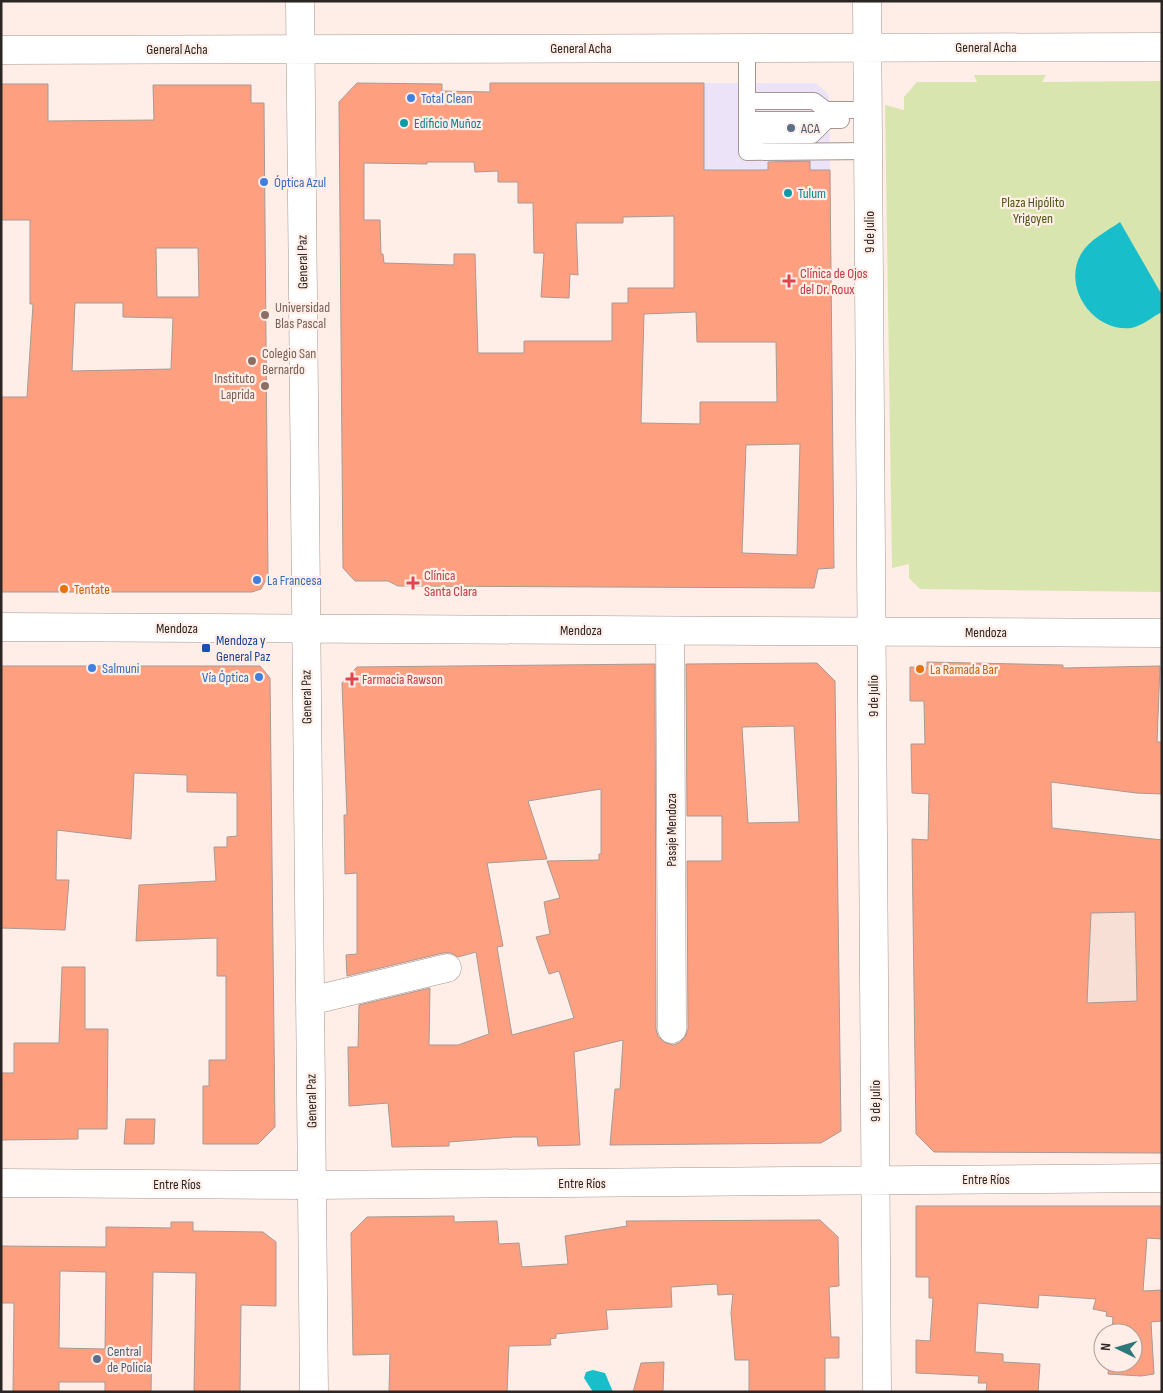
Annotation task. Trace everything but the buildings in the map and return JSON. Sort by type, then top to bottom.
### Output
[{"type":"street","name":"General Paz","points":[[300,1],[314,1392]]},
{"type":"street","name":"9 de Julio","points":[[867,1],[877,1392]]},
{"type":"street","name":"General Acha","points":[[1,50],[1162,47]]},
{"type":"street","name":"Mendoza","points":[[1,627],[1162,633]]},
{"type":"street","name":"Pasaje Mendoza","points":[[670,631],[672,1029]]},
{"type":"street","points":[[310,1001],[447,968]]},
{"type":"street","name":"Entre Ríos","points":[[1,1183],[312,1185],[1162,1178]]},
{"type":"lane","points":[[747,48],[747,152],[868,151]]},
{"type":"lane","points":[[747,101],[814,101],[826,110],[868,115]]},
{"type":"lane","points":[[747,128],[868,115]]},
{"type":"shaded area","points":[[643,83],[816,83],[829,95],[830,170],[644,170]]},
{"type":"shaded area","points":[[1118,836],[1162,840],[1162,1153],[1104,1153],[1105,1128],[1084,1056],[1093,882]]},
{"type":"green space","name":"Plaza Hipólito Yrigoyen","points":[[974,75],[1046,75],[1042,82],[1162,81],[1162,592],[920,589],[909,578],[909,564],[892,568],[885,105],[904,110],[904,97],[917,82],[977,82]]},
{"type":"water","points":[[1120,222],[1162,295],[1162,312],[1131,328],[1117,327],[1104,323],[1093,315],[1078,293],[1075,280],[1076,267],[1084,249]]},
{"type":"water","points":[[593,1370],[605,1373],[613,1392],[593,1392],[584,1378],[586,1372]]},
{"type":"place","name":"Total Clean","points":[[411,98]]},
{"type":"place","name":"Edificio Muñoz","points":[[404,123]]},
{"type":"place","name":"ACA","points":[[791,128]]},
{"type":"place","name":"Óptica Azul","points":[[264,182]]},
{"type":"place","name":"Tulum","points":[[788,193]]},
{"type":"place","name":"Clínica de Ojos del Dr. Roux","points":[[789,281]]},
{"type":"place","name":"Universidad Blas Pascal","points":[[265,315]]},
{"type":"place","name":"Colegio San Bernardo","points":[[252,361]]},
{"type":"place","name":"Instituto Laprida","points":[[265,386]]},
{"type":"place","name":"La Francesa","points":[[257,580]]},
{"type":"place","name":"Clínica Santa Clara","points":[[413,583]]},
{"type":"place","name":"Tentate","points":[[64,589]]},
{"type":"place","name":"Mendoza y General Paz","points":[[206,648]]},
{"type":"place","name":"Salmuni","points":[[92,668]]},
{"type":"place","name":"La Ramada Bar","points":[[920,669]]},
{"type":"place","name":"Vía Óptica","points":[[259,677]]},
{"type":"place","name":"Farmacia Rawson","points":[[352,679]]},
{"type":"place","name":"Central de Policía","points":[[97,1359]]}]
